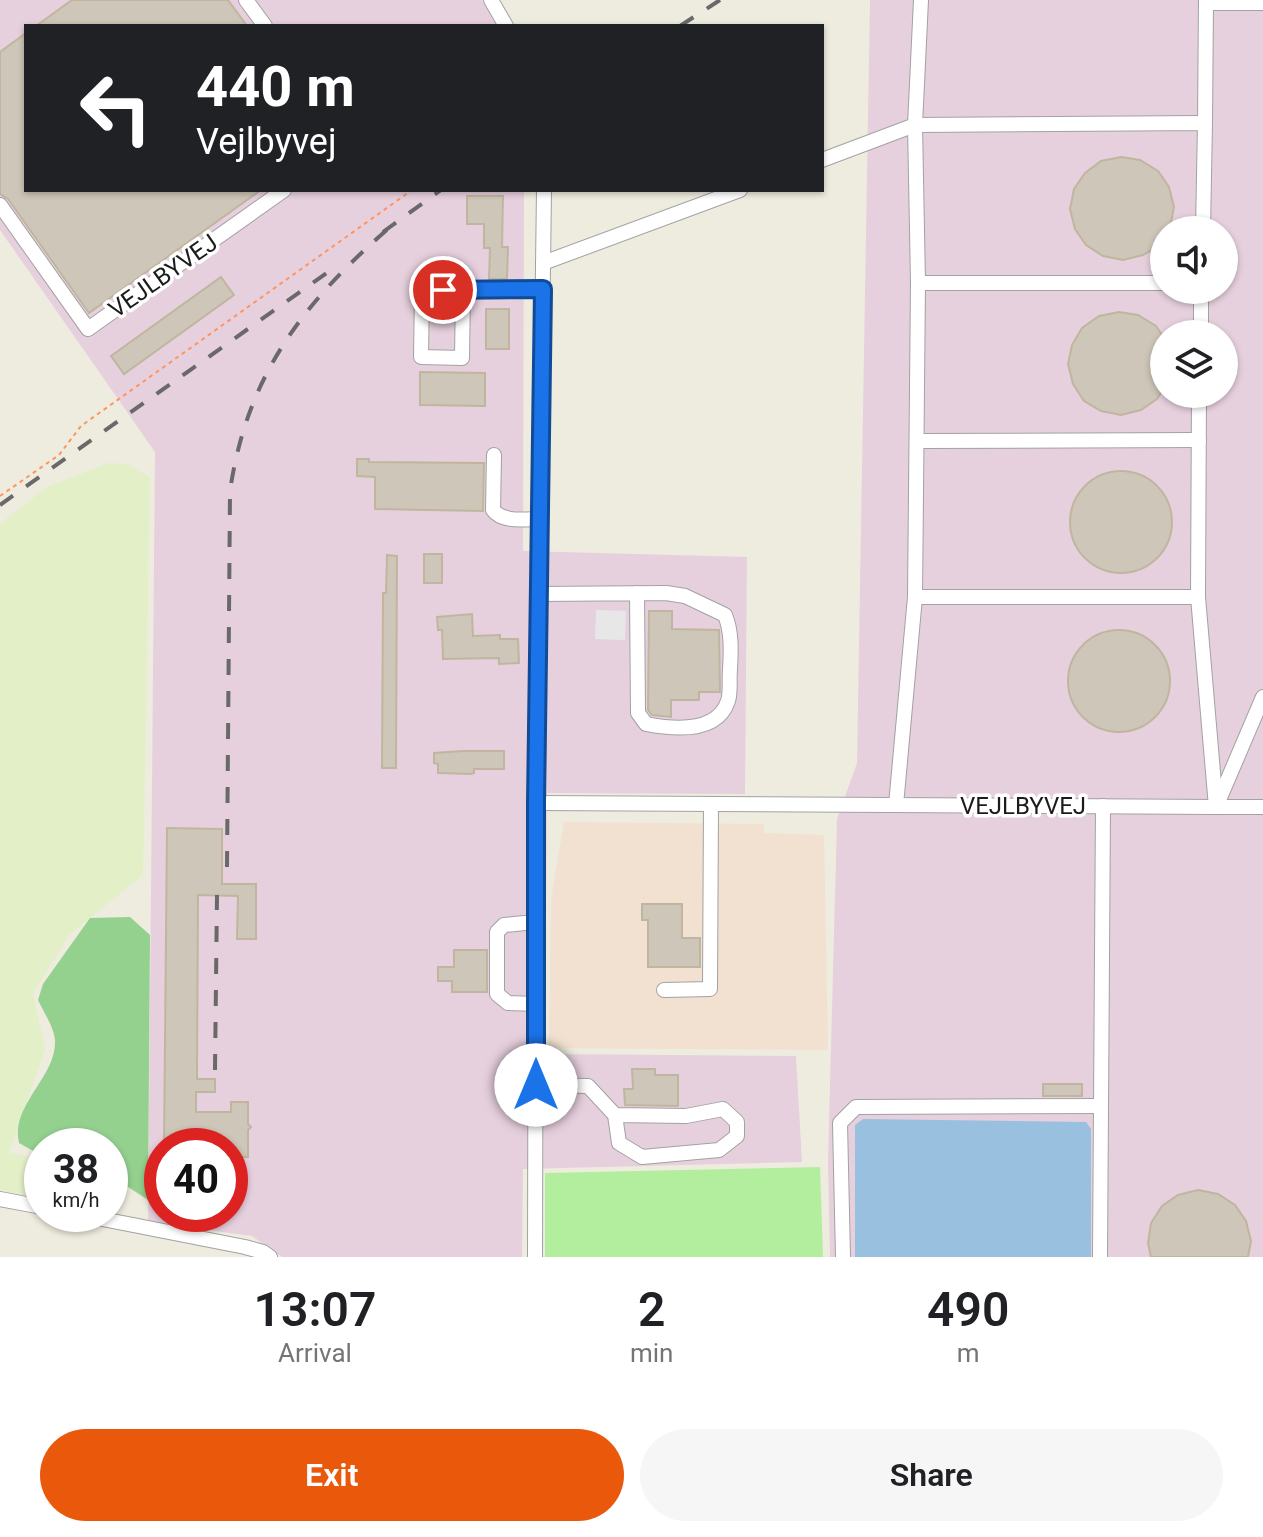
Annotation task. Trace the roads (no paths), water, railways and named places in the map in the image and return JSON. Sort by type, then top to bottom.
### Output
[{"type":"street","points":[[246,0],[264,24]]},
{"type":"street","points":[[491,0],[505,24]]},
{"type":"street","points":[[896,805],[915,597],[918,283],[915,125],[921,0]]},
{"type":"street","points":[[1203,216],[1206,2],[1263,3]]},
{"type":"street","points":[[824,159],[915,125],[1205,123]]},
{"type":"street","name":"VEJLBYVEJ","points":[[0,205],[88,329],[281,192]]},
{"type":"street","points":[[535,1257],[536,803],[544,192]]},
{"type":"street","points":[[543,263],[735,192]]},
{"type":"street","points":[[918,283],[1150,283]]},
{"type":"street","points":[[463,290],[462,358],[421,357],[422,290],[543,289]]},
{"type":"street","points":[[1199,408],[1198,597],[1216,807]]},
{"type":"street","points":[[918,441],[1199,440]]},
{"type":"street","points":[[494,455],[493,510],[496,515],[540,519]]},
{"type":"street","points":[[539,594],[637,593],[666,593],[685,596],[725,615],[730,627],[728,702],[715,718],[699,726],[673,729],[646,724],[638,713],[637,593]]},
{"type":"street","points":[[915,597],[1198,597]]},
{"type":"street","points":[[1216,807],[1263,697]]},
{"type":"street","name":"VEJLBYVEJ","points":[[536,803],[1263,807]]},
{"type":"street","points":[[664,990],[710,989],[711,804]]},
{"type":"street","points":[[1100,1257],[1103,806]]},
{"type":"street","points":[[536,922],[504,925],[497,932],[497,994],[508,1003],[536,1004]]},
{"type":"street","points":[[536,1085],[588,1086],[615,1115],[619,1143],[642,1157],[719,1150],[737,1136],[737,1122],[723,1109],[686,1116],[615,1115]]},
{"type":"street","points":[[843,1257],[840,1123],[856,1107],[1101,1106]]},
{"type":"street","points":[[0,1199],[24,1204]]},
{"type":"street","points":[[128,1224],[245,1247],[270,1257]]},
{"type":"water","points":[[863,1119],[1086,1122],[1091,1129],[1091,1257],[855,1257],[855,1125]]},
{"type":"railway","points":[[683,24],[720,0]]},
{"type":"railway","points":[[383,232],[438,192]]},
{"type":"railway","points":[[227,867],[230,491],[238,449],[265,377],[284,344],[331,284],[390,227]]},
{"type":"railway","points":[[0,505],[338,265]]},
{"type":"railway","points":[[215,1070],[217,895]]}]
